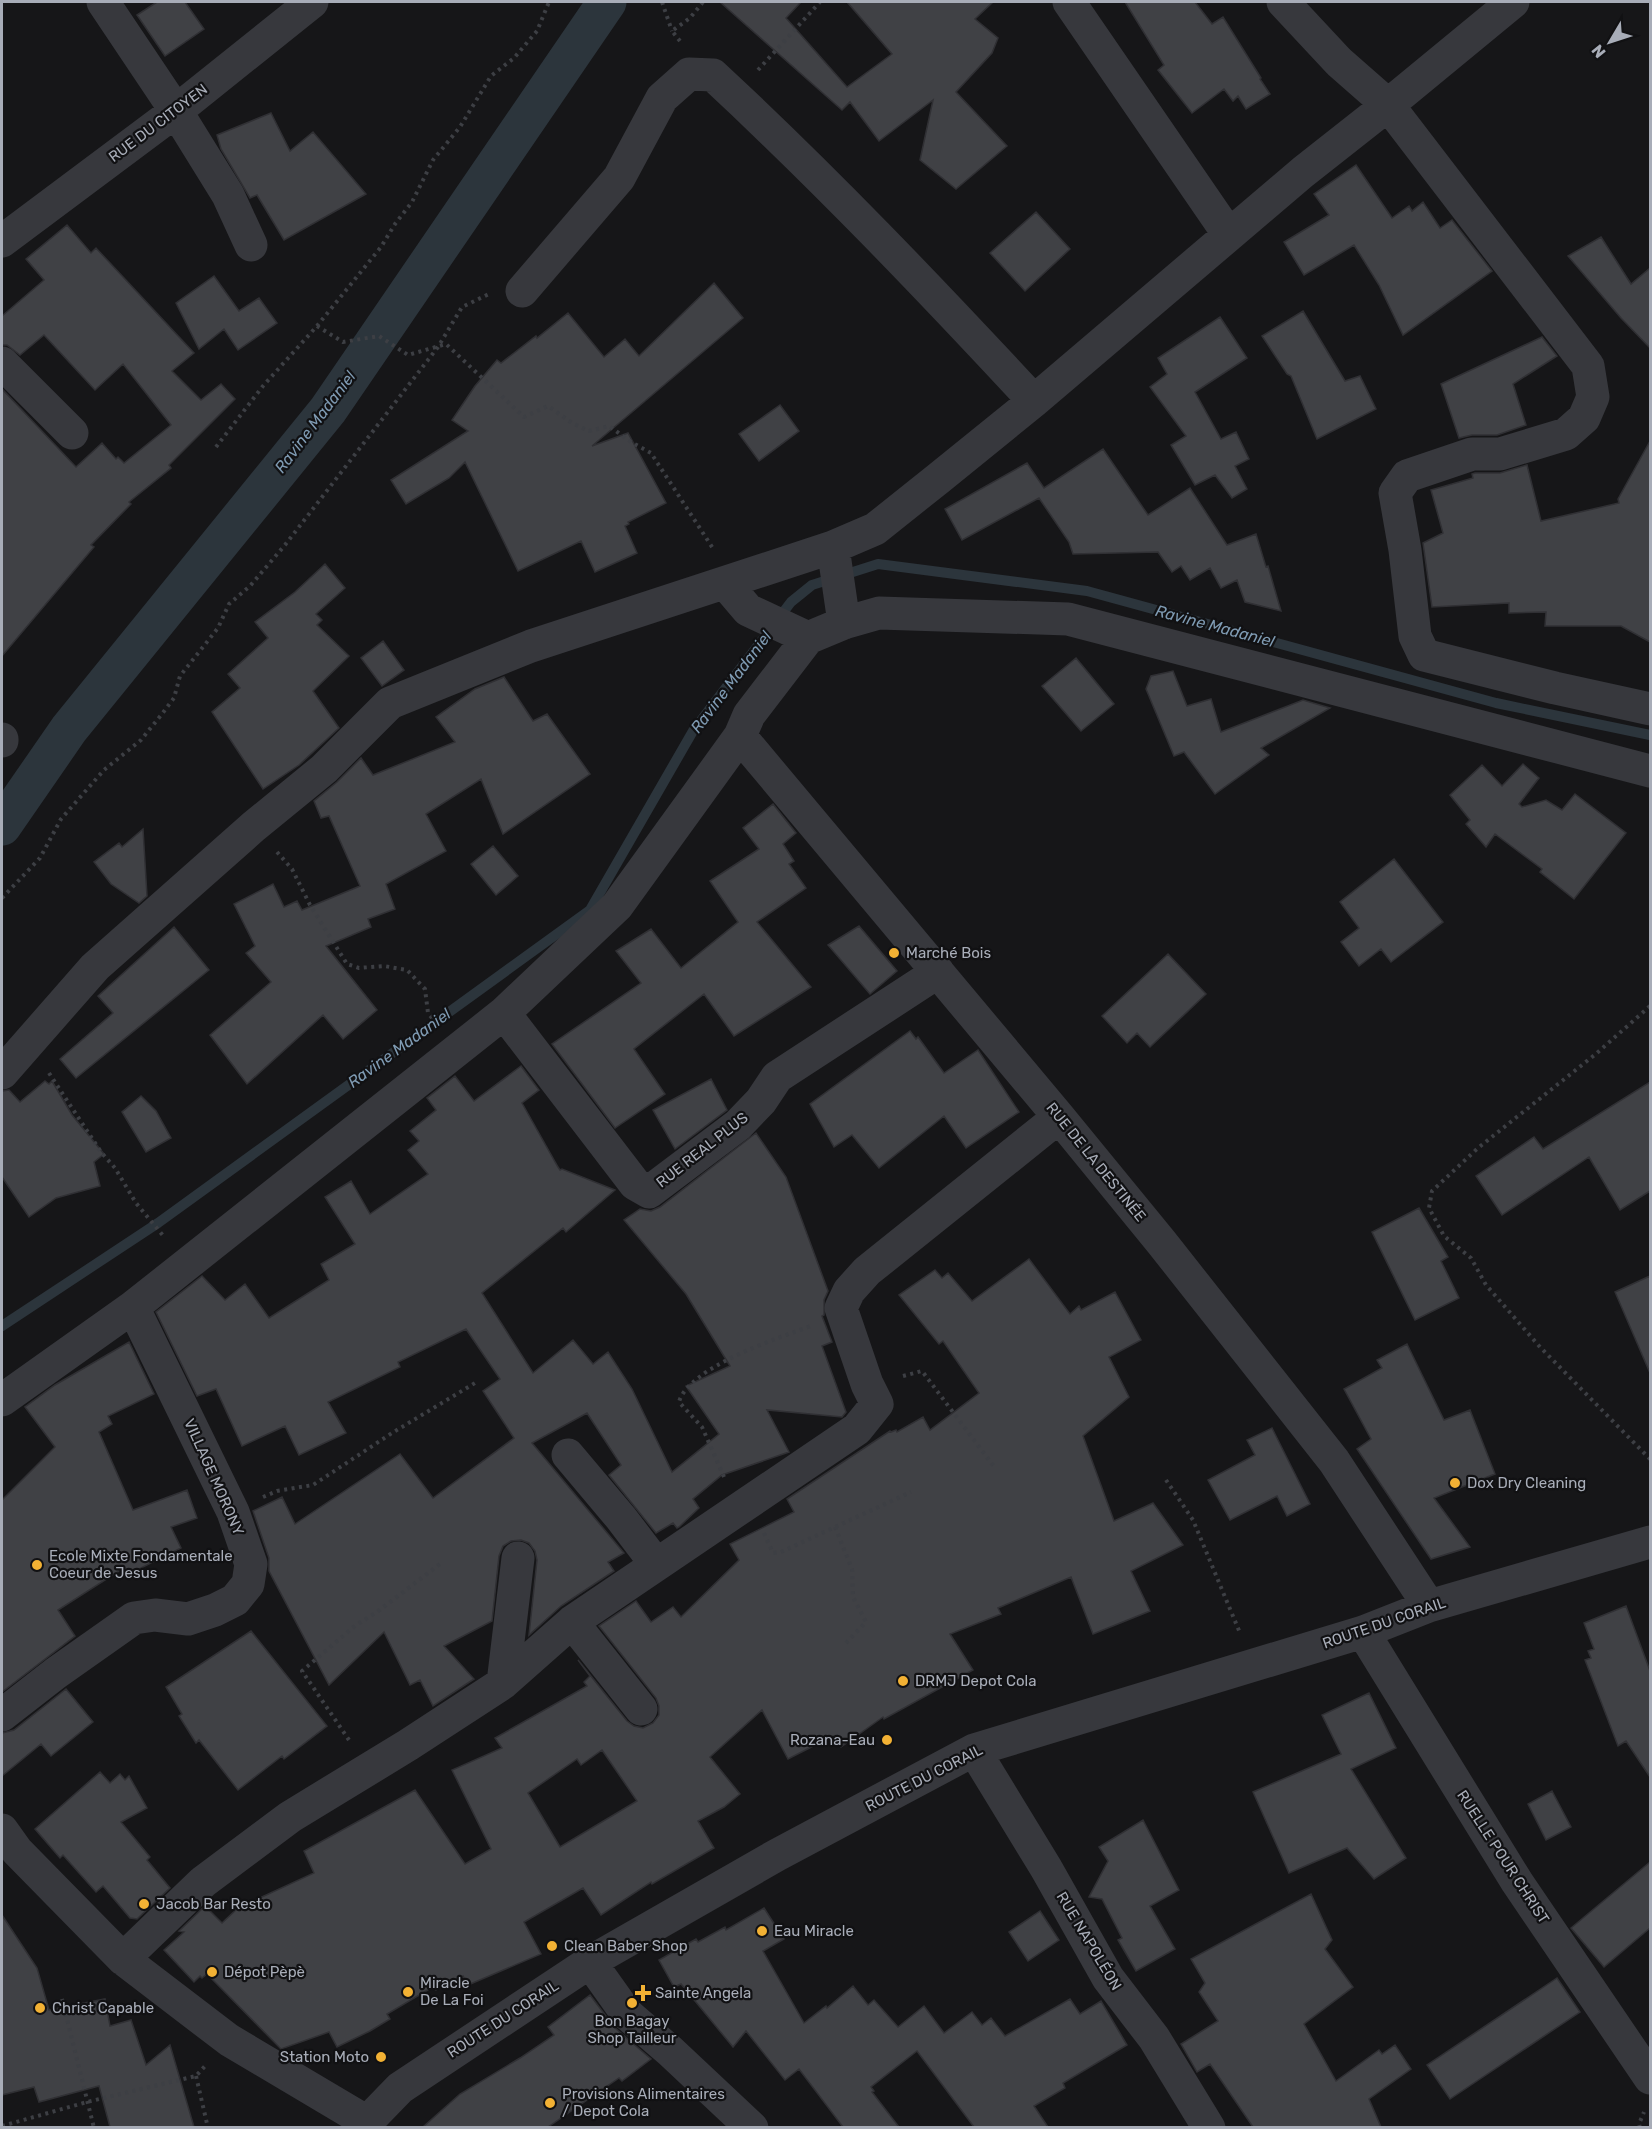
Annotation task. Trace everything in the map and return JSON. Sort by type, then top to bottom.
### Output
[{"type":"street","points":[[104,2],[228,195],[251,245]]},
{"type":"street","name":"RUE DU CITOYEN","points":[[2,241],[176,111],[312,2]]},
{"type":"street","points":[[1069,2],[1229,235]]},
{"type":"street","points":[[1283,2],[1339,62],[1388,105],[1588,366],[1593,397],[1584,418],[1566,434],[1500,454],[1473,454],[1407,476],[1395,493],[1405,550],[1415,636],[1424,655],[1650,709]]},
{"type":"street","points":[[2,1072],[95,967],[253,827],[324,769],[390,703],[531,646],[833,547],[874,529],[1034,401],[1303,172],[1513,2]]},
{"type":"street","points":[[522,291],[619,178],[662,98],[689,74],[713,75],[784,141],[904,261],[1034,401]]},
{"type":"street","points":[[2,363],[72,433]]},
{"type":"street","points":[[833,547],[844,623]]},
{"type":"street","points":[[730,582],[748,610],[808,638]]},
{"type":"street","points":[[2,1400],[133,1307],[504,1013],[616,906],[740,736],[749,715],[808,638],[844,623],[879,613],[1068,620],[1650,771]]},
{"type":"street","name":"RUE DE LA DESTINÉE","points":[[740,736],[1059,1117],[1334,1461],[1429,1606]]},
{"type":"street","name":"RUE REAL PLUS","points":[[504,1013],[635,1184],[649,1192],[738,1125],[761,1101],[777,1077],[938,972]]},
{"type":"street","points":[[123,1959],[203,1882],[290,1817],[503,1683],[572,1622],[857,1429],[876,1404],[841,1308],[849,1291],[867,1271],[1059,1117]]},
{"type":"street","name":"VILLAGE MORONY","points":[[2,1715],[56,1673],[134,1618],[155,1615],[188,1619],[235,1600],[248,1584],[250,1564],[233,1512],[133,1307]]},
{"type":"street","points":[[568,1455],[656,1564]]},
{"type":"street","name":"ROUTE DU CORAIL","points":[[369,2125],[400,2088],[590,1962],[777,1855],[974,1750],[1363,1632],[1429,1606],[1650,1542]]},
{"type":"street","points":[[503,1683],[518,1558]]},
{"type":"street","points":[[572,1622],[641,1709]]},
{"type":"street","name":"RUELLE POUR CHRIST","points":[[1363,1632],[1517,1882],[1650,2078]]},
{"type":"street","name":"RUE NAPOLÉON","points":[[974,1750],[1046,1868],[1108,1978],[1154,2038],[1209,2127]]},
{"type":"street","points":[[2,1830],[17,1851],[123,1959],[229,2040],[369,2125]]},
{"type":"street","points":[[590,1962],[627,2014],[752,2127]]},
{"type":"path","points":[[216,447],[263,386],[317,326],[381,247],[412,202],[434,160],[460,127],[491,76],[514,58],[537,31],[549,2]]},
{"type":"path","points":[[662,2],[672,31],[681,42],[689,74]]},
{"type":"path","points":[[672,31],[690,18],[703,2]]},
{"type":"path","points":[[735,95],[820,2]]},
{"type":"path","points":[[2,898],[40,858],[61,819],[73,805],[104,770],[141,740],[162,714],[174,698],[180,676],[218,628],[229,604],[250,586],[285,545],[438,347],[462,307],[497,290],[522,291]]},
{"type":"path","points":[[317,326],[343,342],[379,336],[408,355],[446,345],[524,417],[548,406],[572,423],[589,431],[609,426],[651,453],[730,582]]},
{"type":"path","points":[[253,827],[292,869],[310,905],[347,963],[359,968],[384,966],[407,970],[425,989],[428,1014],[459,1049]]},
{"type":"path","points":[[1650,1006],[1597,1053],[1478,1148],[1432,1191],[1430,1208],[1444,1236],[1471,1258],[1486,1285],[1540,1347],[1650,1458]]},
{"type":"path","points":[[26,1045],[55,1079],[136,1203],[187,1264]]},
{"type":"path","points":[[843,1314],[754,1348],[714,1367],[691,1383],[679,1402],[702,1427],[744,1507],[773,1553],[781,1552],[911,1492]]},
{"type":"path","points":[[867,1384],[922,1371],[995,1468]]},
{"type":"path","points":[[233,1512],[277,1491],[313,1485],[392,1433],[475,1383]]},
{"type":"path","points":[[1166,1480],[1193,1520],[1253,1664]]},
{"type":"path","points":[[835,1527],[852,1569],[853,1597],[866,1622],[846,1643]]},
{"type":"path","points":[[369,1769],[302,1671],[356,1625],[377,1612],[440,1564]]},
{"type":"path","points":[[62,1999],[94,2127]]},
{"type":"path","points":[[2,2126],[87,2102],[196,2076],[229,2040]]},
{"type":"path","points":[[196,2076],[208,2127]]},
{"type":"building","points":[[157,2],[185,2],[204,29],[165,56],[137,15]]},
{"type":"building","points":[[720,2],[801,2],[786,18],[847,87],[892,54],[847,2],[993,2],[975,19],[998,38],[992,53],[956,92],[1007,146],[956,189],[920,160],[933,100],[879,141],[850,102],[842,110]]},
{"type":"building","points":[[1125,2],[1195,2],[1212,24],[1223,17],[1270,94],[1246,109],[1238,96],[1233,101],[1224,89],[1192,113],[1158,70],[1164,65]]},
{"type":"building","points":[[271,113],[290,151],[313,132],[366,194],[284,240],[257,195],[250,198],[221,149],[217,135]]},
{"type":"building","points":[[1356,165],[1392,218],[1409,206],[1412,211],[1423,202],[1440,228],[1452,220],[1492,271],[1403,335],[1379,285],[1354,245],[1304,275],[1284,242],[1329,215],[1314,194]]},
{"type":"building","points":[[1036,212],[1070,249],[1025,291],[990,253]]},
{"type":"building","points":[[67,225],[91,253],[96,248],[194,353],[172,371],[201,400],[221,384],[235,399],[169,465],[171,468],[129,502],[131,504],[91,545],[94,547],[2,656],[2,389],[76,467],[102,443],[116,459],[118,457],[124,463],[171,425],[123,364],[95,390],[44,335],[20,355],[7,345],[2,345],[2,316],[44,280],[26,259]]},
{"type":"building","points":[[1601,237],[1631,284],[1650,268],[1650,348],[1568,256]]},
{"type":"building","points":[[214,276],[239,311],[259,298],[277,323],[238,350],[224,329],[199,349],[176,303]]},
{"type":"building","points":[[714,283],[743,318],[592,446],[628,433],[666,503],[628,522],[629,524],[625,526],[637,553],[595,572],[581,541],[518,571],[465,462],[449,478],[406,504],[391,480],[468,431],[452,420],[475,386],[497,360],[501,363],[568,313],[604,357],[625,339],[639,356]]},
{"type":"building","points":[[1303,311],[1345,381],[1360,376],[1376,409],[1317,439],[1291,376],[1287,374],[1262,336]]},
{"type":"building","points":[[1220,317],[1247,358],[1195,392],[1221,439],[1236,432],[1249,459],[1235,466],[1247,489],[1232,498],[1215,475],[1195,485],[1171,445],[1186,436],[1150,387],[1167,374],[1158,358]]},
{"type":"building","points":[[1542,337],[1557,356],[1513,384],[1526,425],[1497,435],[1472,435],[1459,438],[1441,384]]},
{"type":"building","points":[[780,405],[799,431],[759,461],[739,434]]},
{"type":"building","points":[[1650,441],[1650,642],[1621,626],[1545,626],[1546,612],[1509,613],[1509,603],[1432,607],[1423,543],[1443,533],[1431,490],[1473,478],[1472,474],[1475,473],[1500,473],[1527,465],[1541,521],[1619,503],[1618,499]]},
{"type":"building","points":[[1103,449],[1148,515],[1190,488],[1227,545],[1256,534],[1281,611],[1245,602],[1237,580],[1221,588],[1210,568],[1190,580],[1181,566],[1172,572],[1158,552],[1073,554],[1069,542],[1039,498],[962,540],[945,509],[1027,463],[1044,488]]},
{"type":"building","points":[[325,564],[345,588],[316,614],[322,620],[317,625],[349,656],[313,691],[339,728],[299,765],[263,789],[212,712],[240,688],[228,674],[268,638],[255,622],[295,592]]},
{"type":"building","points":[[383,641],[404,670],[382,686],[361,658]]},
{"type":"building","points":[[1076,658],[1114,704],[1081,731],[1042,686]]},
{"type":"building","points":[[1173,671],[1187,706],[1211,699],[1221,732],[1303,700],[1330,708],[1261,748],[1269,755],[1215,794],[1184,752],[1174,756],[1146,689],[1151,676]]},
{"type":"building","points":[[504,677],[533,721],[547,714],[590,774],[503,834],[481,779],[426,814],[446,851],[386,884],[395,909],[368,919],[371,927],[326,946],[377,1010],[343,1039],[323,1015],[247,1084],[210,1035],[271,982],[246,953],[255,946],[234,904],[273,884],[284,907],[297,901],[302,910],[360,886],[329,816],[321,818],[314,801],[361,758],[373,775],[455,742],[436,717],[475,689]]},
{"type":"building","points":[[1523,764],[1539,778],[1519,804],[1522,807],[1546,800],[1562,810],[1575,794],[1626,833],[1574,899],[1540,872],[1542,869],[1495,834],[1486,847],[1466,824],[1470,820],[1450,795],[1482,765],[1502,786]]},
{"type":"building","points":[[773,804],[796,833],[783,844],[794,861],[789,864],[806,888],[757,922],[811,987],[734,1036],[704,994],[634,1049],[665,1094],[615,1128],[552,1044],[641,983],[616,951],[651,929],[681,968],[738,922],[710,881],[759,849],[743,828]]},
{"type":"building","points":[[143,829],[147,896],[139,903],[111,884],[94,862],[119,843],[122,847]]},
{"type":"building","points":[[493,846],[518,876],[496,895],[471,864]]},
{"type":"building","points":[[1394,859],[1443,922],[1391,962],[1381,949],[1359,966],[1341,942],[1359,928],[1340,902]]},
{"type":"building","points":[[859,926],[897,971],[870,994],[828,945]]},
{"type":"building","points":[[174,927],[209,970],[76,1078],[60,1059],[113,1013],[98,996]]},
{"type":"building","points":[[1168,954],[1206,994],[1150,1047],[1137,1033],[1127,1043],[1102,1016]]},
{"type":"building","points":[[910,1031],[916,1039],[918,1037],[944,1073],[978,1050],[1019,1112],[966,1148],[944,1116],[879,1168],[852,1135],[834,1147],[810,1104]]},
{"type":"building","points":[[521,1066],[539,1090],[522,1103],[560,1170],[615,1190],[566,1232],[563,1228],[482,1293],[533,1373],[573,1340],[593,1364],[608,1352],[632,1389],[672,1472],[719,1434],[686,1386],[730,1366],[686,1294],[624,1220],[640,1209],[651,1211],[660,1207],[756,1133],[786,1177],[828,1291],[822,1316],[832,1342],[822,1346],[846,1412],[842,1417],[767,1410],[789,1452],[722,1475],[693,1499],[699,1508],[679,1527],[677,1528],[673,1523],[656,1533],[609,1475],[621,1465],[587,1413],[532,1443],[624,1553],[608,1562],[614,1571],[561,1606],[529,1635],[537,1560],[535,1551],[529,1543],[521,1540],[511,1541],[503,1546],[499,1556],[492,1621],[444,1646],[474,1679],[433,1706],[420,1680],[410,1685],[384,1632],[329,1685],[269,1571],[269,1558],[253,1511],[282,1497],[295,1524],[400,1454],[433,1498],[514,1438],[483,1391],[500,1379],[466,1329],[398,1362],[400,1367],[328,1402],[346,1433],[299,1455],[285,1426],[242,1446],[216,1389],[197,1396],[156,1312],[202,1276],[225,1300],[245,1284],[269,1318],[329,1280],[321,1264],[355,1244],[325,1197],[351,1181],[370,1214],[428,1174],[408,1150],[419,1141],[410,1131],[436,1110],[427,1098],[455,1076],[474,1101]]},
{"type":"building","points":[[711,1079],[727,1110],[675,1149],[653,1110]]},
{"type":"building","points":[[45,1081],[49,1084],[52,1081],[72,1115],[104,1154],[94,1162],[100,1186],[56,1198],[29,1217],[2,1177],[2,1091],[9,1090],[20,1102]]},
{"type":"building","points":[[1650,1082],[1650,1191],[1620,1210],[1589,1157],[1502,1215],[1476,1176],[1534,1137],[1543,1149]]},
{"type":"building","points":[[141,1096],[156,1111],[171,1138],[146,1152],[122,1112]]},
{"type":"building","points":[[1419,1208],[1448,1257],[1441,1261],[1459,1298],[1415,1320],[1372,1232]]},
{"type":"building","points":[[1029,1259],[1070,1314],[1079,1306],[1081,1310],[1115,1292],[1141,1340],[1109,1357],[1129,1397],[1083,1436],[1114,1521],[1153,1503],[1183,1545],[1131,1571],[1150,1611],[1093,1634],[1071,1577],[998,1608],[1001,1614],[950,1634],[973,1670],[884,1719],[883,1717],[841,1747],[833,1736],[788,1759],[762,1710],[710,1757],[740,1794],[724,1807],[698,1821],[714,1848],[652,1884],[651,1882],[601,1915],[583,1888],[524,1922],[541,1954],[468,1985],[463,1976],[436,1990],[431,1988],[387,2014],[390,2019],[337,2047],[329,2032],[281,2049],[207,1974],[202,1978],[200,1976],[194,1982],[164,1950],[184,1932],[179,1931],[205,1906],[222,1923],[238,1908],[314,1873],[304,1851],[415,1790],[465,1864],[491,1849],[452,1770],[502,1748],[495,1738],[587,1686],[584,1682],[590,1676],[578,1660],[627,1721],[643,1728],[653,1723],[659,1715],[656,1698],[599,1626],[636,1601],[651,1622],[673,1607],[681,1617],[739,1560],[730,1544],[794,1512],[787,1499],[890,1431],[896,1430],[897,1432],[923,1417],[930,1430],[979,1393],[943,1341],[939,1344],[899,1295],[935,1270],[942,1278],[948,1273],[972,1301]],"holes":[[[602,1750],[637,1801],[560,1847],[528,1793],[577,1759],[581,1765]]]},
{"type":"building","points":[[1650,1276],[1650,1373],[1615,1292]]},
{"type":"building","points":[[129,1342],[154,1394],[108,1416],[112,1424],[99,1432],[133,1510],[187,1490],[197,1518],[171,1527],[181,1548],[131,1573],[122,1569],[58,1610],[75,1636],[2,1692],[2,1500],[55,1447],[25,1407],[55,1385]]},
{"type":"building","points":[[1407,1344],[1444,1420],[1470,1410],[1495,1474],[1434,1498],[1470,1547],[1431,1559],[1357,1449],[1371,1439],[1344,1389],[1382,1368],[1377,1360]]},
{"type":"building","points":[[1272,1428],[1310,1504],[1287,1516],[1277,1496],[1230,1520],[1208,1480],[1255,1455],[1247,1440]]},
{"type":"building","points":[[1626,1606],[1650,1671],[1650,1777],[1626,1741],[1618,1746],[1585,1660],[1591,1658],[1588,1651],[1594,1649],[1584,1623]]},
{"type":"building","points":[[251,1631],[327,1726],[284,1759],[282,1756],[238,1790],[199,1740],[196,1743],[179,1716],[182,1714],[166,1687]]},
{"type":"building","points":[[66,1689],[93,1722],[51,1756],[41,1744],[2,1776],[2,1733],[14,1730]]},
{"type":"building","points":[[1369,1693],[1396,1748],[1351,1769],[1406,1858],[1374,1879],[1347,1848],[1289,1873],[1253,1792],[1341,1754],[1322,1715]]},
{"type":"building","points":[[100,1772],[110,1783],[120,1774],[125,1780],[129,1776],[147,1808],[121,1822],[150,1857],[147,1860],[170,1888],[137,1919],[130,1918],[103,1886],[96,1892],[63,1855],[60,1858],[35,1829]]},
{"type":"building","points":[[1552,1791],[1571,1827],[1546,1840],[1528,1804]]},
{"type":"building","points":[[1143,1820],[1179,1890],[1150,1906],[1175,1949],[1136,1971],[1118,1940],[1122,1938],[1102,1899],[1089,1897],[1108,1861],[1099,1847]]},
{"type":"building","points":[[1650,1862],[1650,1928],[1604,1967],[1571,1928]]},
{"type":"building","points":[[1311,1894],[1332,1940],[1325,1949],[1353,1987],[1304,2024],[1336,2081],[1379,2050],[1382,2054],[1395,2045],[1411,2069],[1369,2099],[1381,2127],[1253,2127],[1210,2064],[1197,2072],[1181,2044],[1218,2021],[1199,1992],[1205,1983],[1191,1959]]},
{"type":"building","points":[[764,1908],[784,1939],[763,1951],[804,2023],[826,2006],[827,2008],[853,1986],[868,2005],[874,2000],[898,2027],[924,2006],[944,2033],[972,2012],[982,2025],[991,2018],[1005,2036],[1070,1999],[1080,2014],[1101,2001],[1127,2045],[1063,2083],[1065,2088],[1034,2106],[1048,2127],[974,2127],[917,2051],[871,2087],[874,2091],[872,2092],[899,2127],[843,2127],[799,2069],[785,2080],[746,2031],[733,2047],[681,1984],[674,1987],[659,1960],[696,1939],[698,1942],[725,1927],[726,1930]]},
{"type":"building","points":[[1040,1911],[1059,1940],[1028,1961],[1009,1932]]},
{"type":"building","points":[[2,1915],[37,1968],[49,2010],[105,1999],[110,2026],[131,2020],[146,2065],[170,2045],[194,2127],[110,2127],[99,2086],[39,2102],[34,2087],[2,2095]]},
{"type":"building","points":[[1557,1978],[1580,2012],[1450,2099],[1427,2065]]},
{"type":"building","points":[[590,1995],[615,2028],[651,2059],[622,2081],[619,2078],[548,2127],[423,2127],[460,2094],[554,2035],[548,2027]]},
{"type":"waterway","name":"Ravine Madaniel","points":[[2,826],[69,729],[328,410],[607,2]]},
{"type":"waterway","name":"Ravine Madaniel","points":[[2,1326],[158,1223],[590,910],[693,731],[791,602],[812,585],[878,564],[1087,591],[1496,703],[1650,735]]},
{"type":"place","name":"Marché Bois","points":[[894,953]]},
{"type":"place","name":"Dox Dry Cleaning","points":[[1455,1483]]},
{"type":"place","name":"Ecole Mixte Fondamentale Coeur de Jesus","points":[[37,1565]]},
{"type":"place","name":"DRMJ Depot Cola","points":[[903,1681]]},
{"type":"place","name":"Rozana-Eau","points":[[887,1740]]},
{"type":"place","name":"Jacob Bar Resto","points":[[144,1904]]},
{"type":"place","name":"Eau Miracle","points":[[762,1931]]},
{"type":"place","name":"Clean Baber Shop","points":[[552,1946]]},
{"type":"place","name":"Dépot Pèpè","points":[[212,1972]]},
{"type":"place","name":"Miracle De La Foi","points":[[408,1992]]},
{"type":"place","name":"Sainte Angela","points":[[643,1993]]},
{"type":"place","name":"Bon Bagay Shop Tailleur","points":[[632,2003]]},
{"type":"place","name":"Christ Capable","points":[[40,2008]]},
{"type":"place","name":"Station Moto","points":[[381,2057]]},
{"type":"place","name":"Provisions Alimentaires / Depot Cola","points":[[550,2103]]}]
